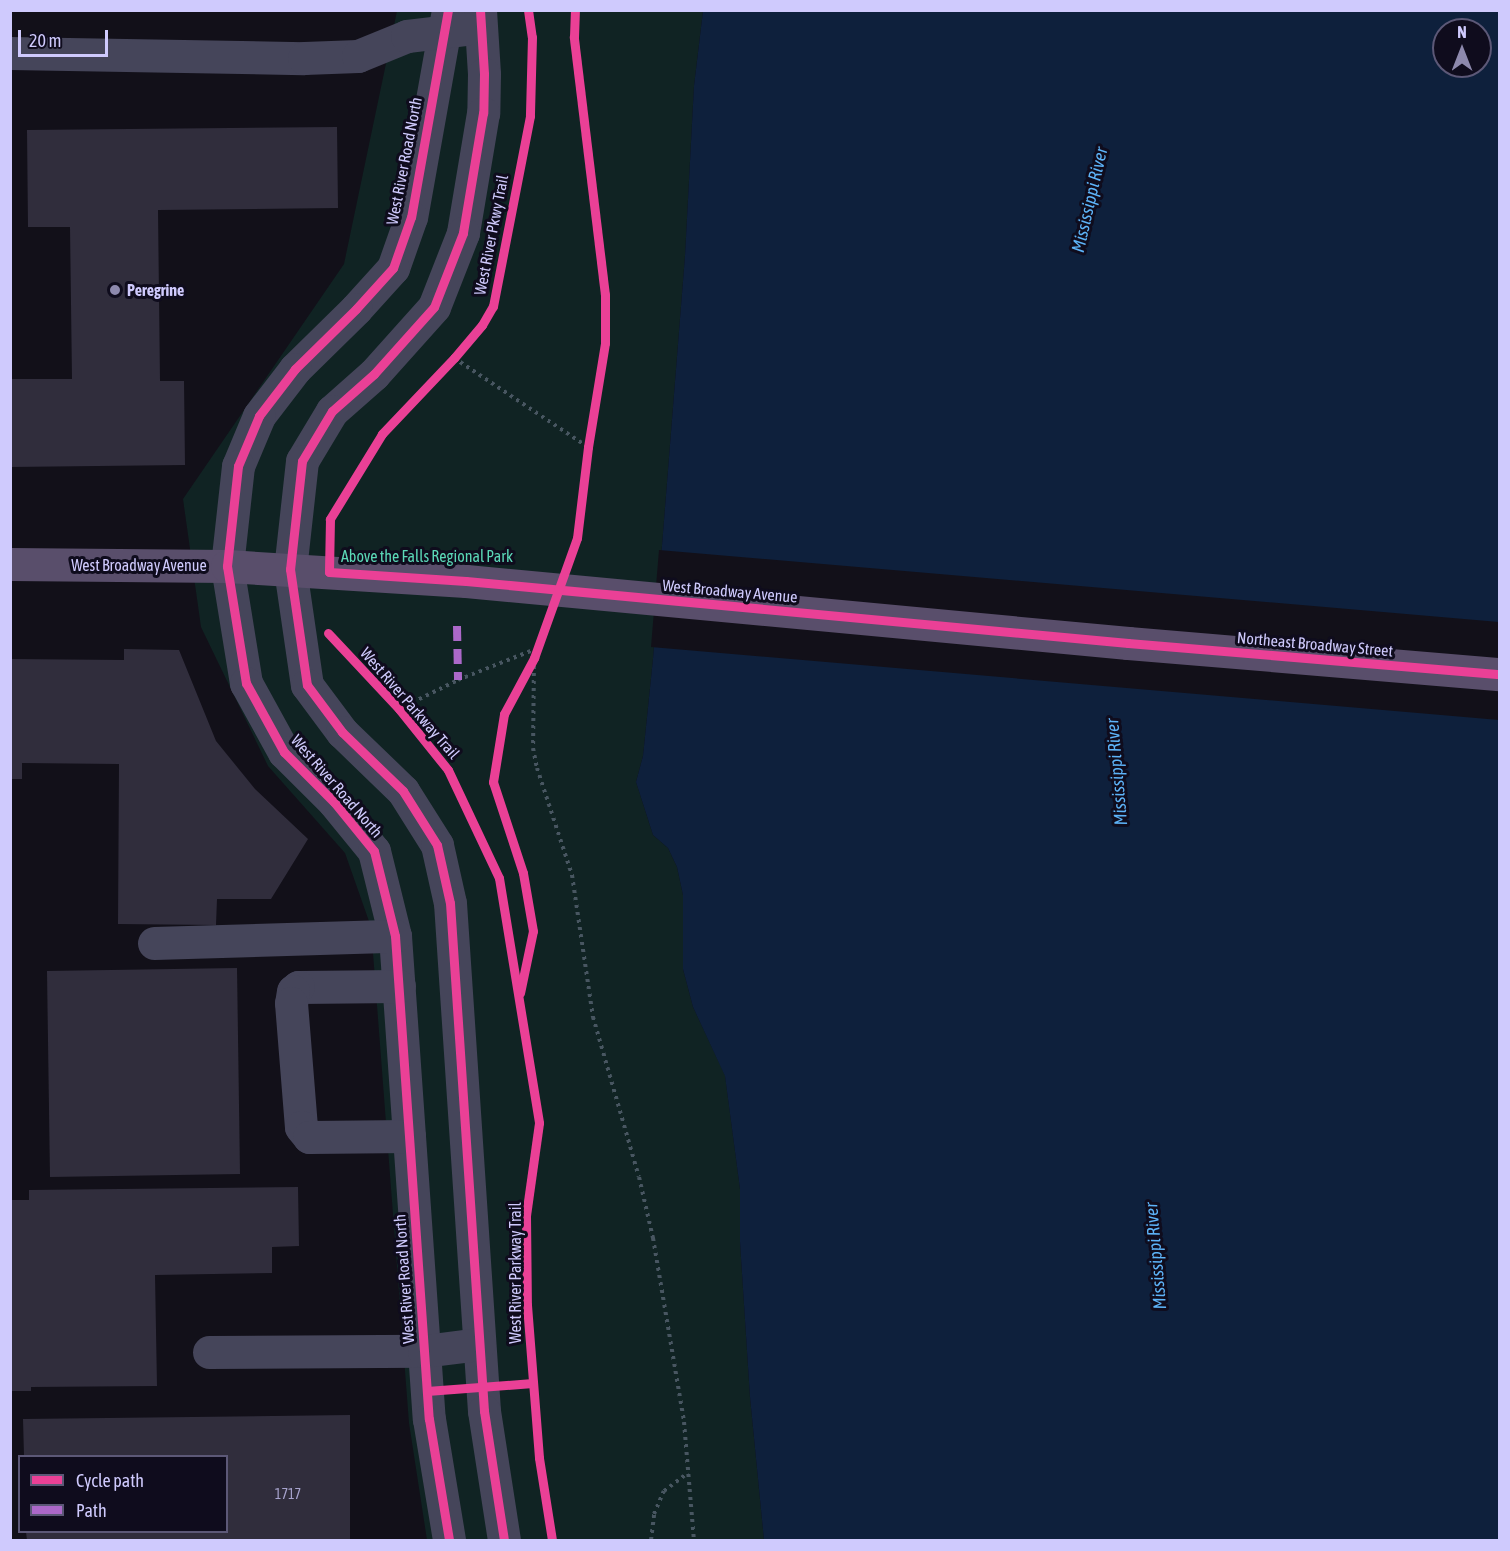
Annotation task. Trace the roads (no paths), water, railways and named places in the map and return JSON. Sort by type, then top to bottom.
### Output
[{"type":"main road","name":"West Broadway Avenue","points":[[10,564],[227,566],[466,581],[1128,644]]},
{"type":"main road","name":"Northeast Broadway Street","points":[[1128,644],[1500,674]]},
{"type":"street","points":[[10,53],[304,58],[358,56],[446,20],[481,20],[483,113],[463,233],[434,307],[375,374],[332,411],[302,461],[290,569],[307,685],[342,732],[403,791],[437,845],[450,903],[483,1411],[504,1540]]},
{"type":"street","name":"West River Road North","points":[[446,20],[411,218],[393,268],[356,309],[295,369],[260,416],[238,466],[227,566],[246,683],[284,752],[334,802],[374,852],[395,936],[429,1419],[449,1540]]},
{"type":"street","points":[[154,943],[395,936]]},
{"type":"street","points":[[399,986],[298,987],[293,991],[291,1003],[300,1127],[309,1137],[409,1136]]},
{"type":"street","points":[[209,1352],[424,1351],[479,1344]]},
{"type":"water","name":"Mississippi River","points":[[703,11],[1499,11],[1499,1540],[764,1540],[750,1397],[740,1242],[740,1189],[725,1076],[693,1007],[683,969],[683,895],[677,867],[668,848],[653,835],[636,782],[643,756],[653,659],[685,256],[694,86]]},
{"type":"place","name":"Peregrine","points":[[115,290]]},
{"type":"park label","name":"Above the Falls Regional Park","points":[[427,556]]}]
